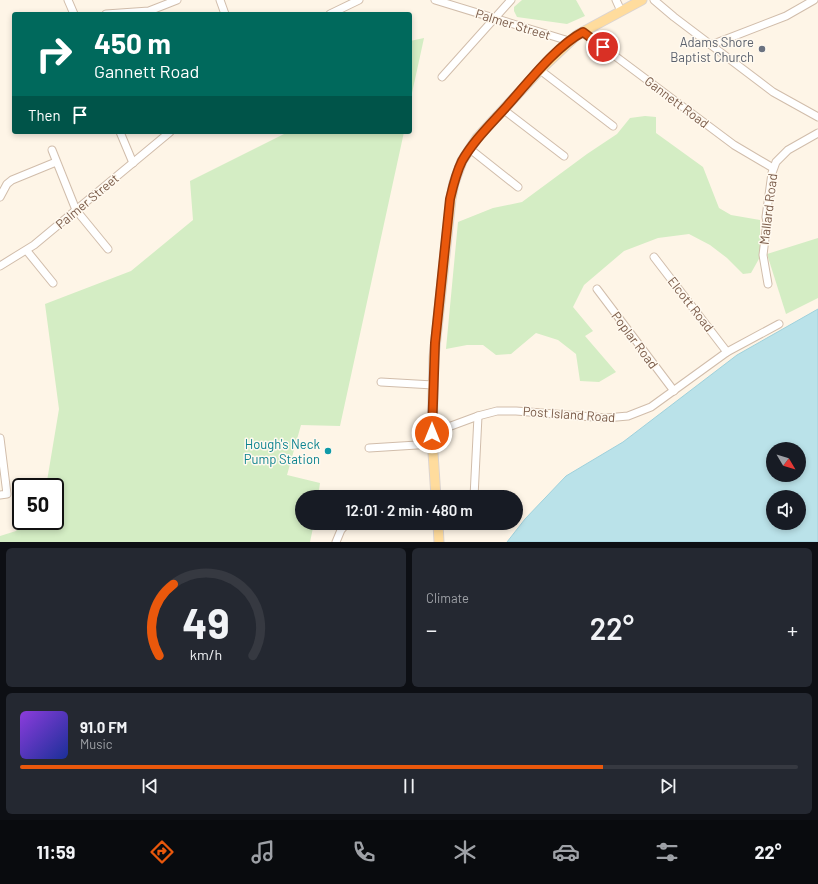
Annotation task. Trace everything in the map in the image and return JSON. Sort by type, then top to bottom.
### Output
[{"type":"main road","points":[[436,490],[432,433],[435,343],[450,199],[457,173],[470,149],[540,70],[569,41],[642,0]]},
{"type":"main road","points":[[438,530],[439,542]]},
{"type":"street","points":[[68,0],[73,12]]},
{"type":"street","points":[[150,12],[177,0]]},
{"type":"street","points":[[220,0],[224,12]]},
{"type":"street","points":[[334,12],[359,0]]},
{"type":"street","name":"Palmer Street","points":[[435,0],[569,41]]},
{"type":"street","points":[[458,0],[461,8]]},
{"type":"street","points":[[442,77],[511,0]]},
{"type":"street","points":[[616,0],[621,11]]},
{"type":"street","points":[[654,0],[773,92],[818,117]]},
{"type":"street","points":[[710,44],[786,16],[814,0]]},
{"type":"street","name":"Gannett Road","points":[[583,32],[734,145],[773,168]]},
{"type":"street","points":[[540,70],[613,126]]},
{"type":"street","points":[[504,110],[564,156]]},
{"type":"street","name":"Mallard Road","points":[[768,284],[763,255],[766,217],[773,168],[781,155],[818,132]]},
{"type":"street","points":[[121,134],[133,163]]},
{"type":"street","name":"Palmer Street","points":[[0,266],[27,251],[168,134]]},
{"type":"street","points":[[470,149],[518,187]]},
{"type":"street","points":[[52,150],[76,210],[108,249]]},
{"type":"street","points":[[0,197],[7,184],[12,180],[56,162]]},
{"type":"street","points":[[27,251],[53,283]]},
{"type":"street","name":"Elcott Road","points":[[654,257],[727,352]]},
{"type":"street","name":"Poplar Road","points":[[596,289],[674,391]]},
{"type":"street","name":"Post Island Road","points":[[432,433],[478,416],[497,411],[516,410],[621,418],[651,407],[727,352],[779,324]]},
{"type":"street","points":[[381,382],[433,384]]},
{"type":"street","points":[[474,490],[478,416]]},
{"type":"street","points":[[0,438],[4,494]]},
{"type":"street","points":[[369,448],[433,444]]},
{"type":"street","points":[[336,542],[341,530]]},
{"type":"green space","points":[[522,0],[576,0],[585,16],[567,24],[517,17],[514,7]]},
{"type":"green space","points":[[424,38],[412,93],[412,41]]},
{"type":"green space","points":[[645,116],[656,117],[656,133],[703,167],[719,208],[731,215],[760,220],[760,257],[751,273],[743,274],[727,258],[710,245],[689,234],[658,238],[624,251],[584,285],[573,307],[593,331],[585,336],[616,372],[599,382],[580,381],[576,354],[558,340],[536,333],[511,354],[496,355],[483,345],[467,345],[446,349],[458,222],[493,208],[522,202],[617,134],[630,118]]},
{"type":"green space","points":[[284,134],[404,134],[340,426],[301,425],[287,475],[320,483],[319,490],[295,490],[295,530],[313,530],[310,542],[0,542],[0,536],[17,530],[64,530],[64,478],[48,478],[59,409],[45,304],[131,271],[193,220],[190,181]]},
{"type":"green space","points":[[818,238],[818,298],[786,314],[767,254]]},
{"type":"water","points":[[818,309],[818,542],[507,542],[516,530],[523,530],[523,522],[525,519],[566,476],[623,442],[737,355]]},
{"type":"place","name":"Adams Shore Baptist Church","points":[[762,49]]},
{"type":"place","name":"Hough's Neck Pump Station","points":[[328,451]]},
{"type":"route","points":[[432,433],[435,343],[450,199],[462,161],[477,138],[569,41],[583,32],[603,47]]}]
